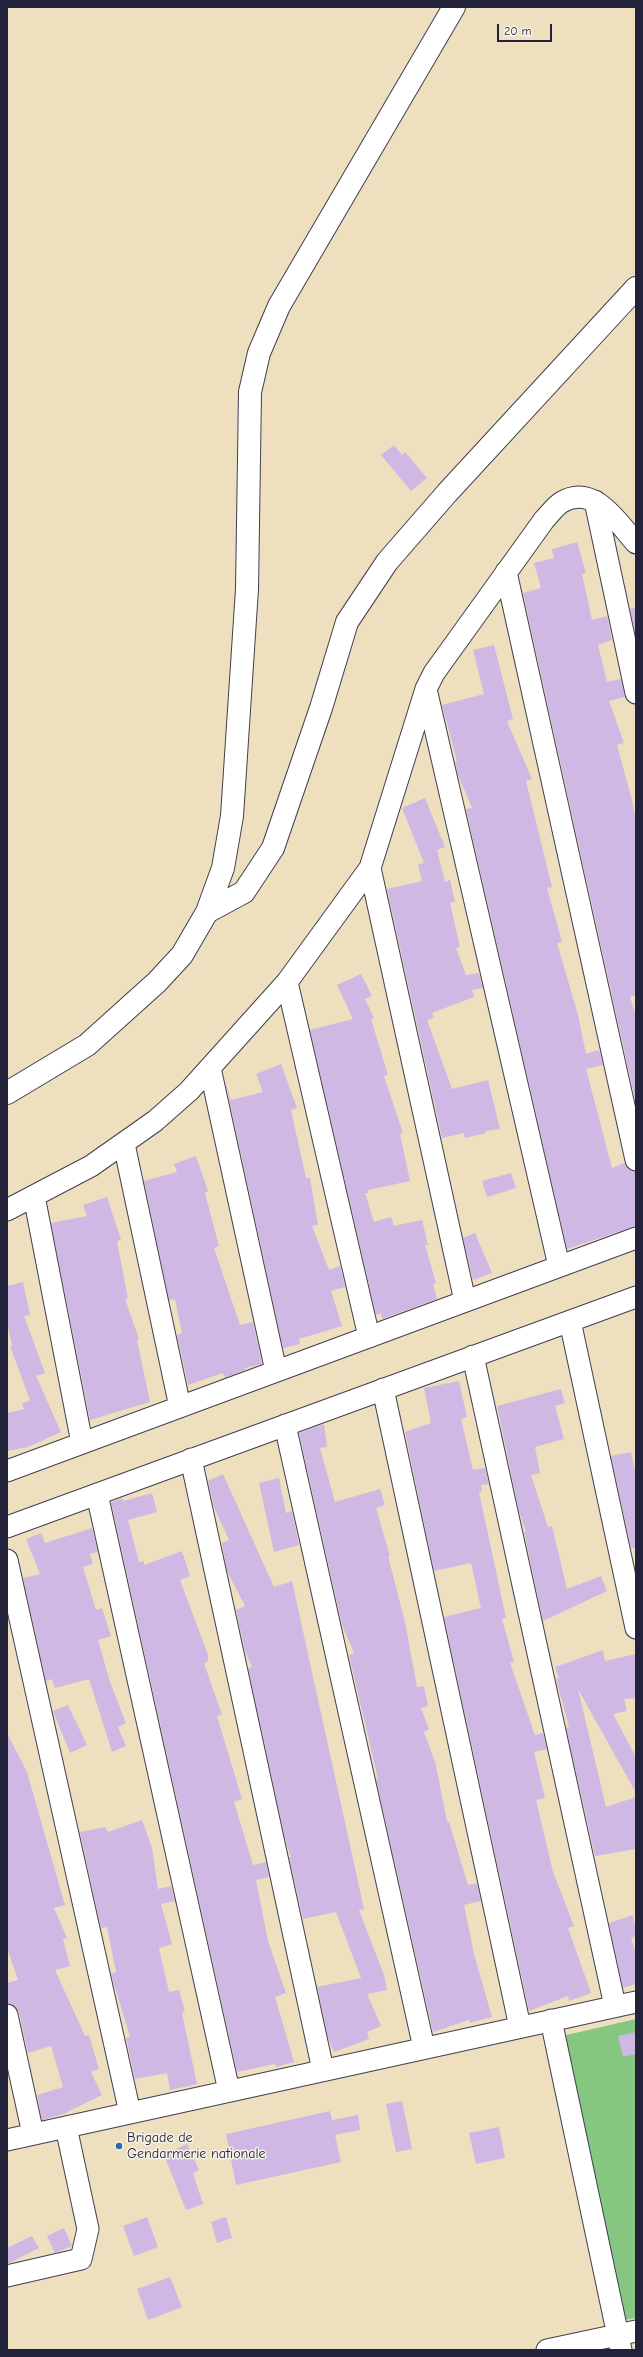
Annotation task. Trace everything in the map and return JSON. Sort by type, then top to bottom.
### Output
[{"type":"main road","points":[[7,1093],[87,1046],[125,1012],[157,982],[182,955],[207,912],[223,868],[232,816],[247,589],[250,392],[259,353],[279,306],[454,7]]},
{"type":"main road","points":[[207,912],[244,892],[273,848],[321,708],[347,622],[387,562],[447,493],[636,288]]},
{"type":"street","points":[[7,1210],[91,1166],[155,1121],[210,1068],[288,982],[370,868],[426,689],[445,656],[544,520],[561,503],[573,497],[587,497],[602,505],[636,543]]},
{"type":"street","points":[[595,501],[636,693]]},
{"type":"street","points":[[506,572],[636,1160]]},
{"type":"street","points":[[426,689],[559,1266]]},
{"type":"street","points":[[370,868],[465,1301]]},
{"type":"street","points":[[288,982],[369,1337]]},
{"type":"street","points":[[210,1068],[276,1371]]},
{"type":"street","points":[[124,1144],[180,1407]]},
{"type":"street","points":[[34,1196],[82,1443]]},
{"type":"street","points":[[7,1470],[636,1238]]},
{"type":"street","points":[[7,1527],[636,1296]]},
{"type":"street","points":[[570,1321],[636,1628]]},
{"type":"street","points":[[472,1356],[616,2006]]},
{"type":"street","points":[[383,1389],[520,2027]]},
{"type":"street","points":[[285,1425],[424,2048]]},
{"type":"street","points":[[191,1459],[323,2070]]},
{"type":"street","points":[[97,1494],[229,2091]]},
{"type":"street","points":[[7,1560],[130,2113]]},
{"type":"street","points":[[7,2140],[636,2002]]},
{"type":"street","points":[[7,2015],[33,2134]]},
{"type":"street","points":[[548,2350],[625,2338],[551,2020]]},
{"type":"street","points":[[7,2276],[81,2259],[88,2229],[66,2127]]},
{"type":"green space","points":[[636,2019],[636,2318],[619,2321],[562,2036]]},
{"type":"building","points":[[394,445],[402,455],[405,452],[427,478],[411,491],[381,455]]},
{"type":"building","points":[[577,542],[586,573],[582,574],[592,620],[607,616],[612,640],[598,645],[607,682],[621,679],[625,697],[609,701],[624,743],[617,745],[632,800],[636,822],[636,995],[630,997],[636,1016],[636,1104],[523,593],[541,588],[534,563],[554,558],[552,549]]},
{"type":"building","points":[[636,607],[636,632],[635,633],[630,609]]},
{"type":"building","points":[[494,645],[513,719],[507,721],[532,779],[526,781],[552,887],[547,888],[562,942],[557,943],[578,1015],[586,1054],[599,1050],[603,1065],[586,1069],[612,1168],[624,1163],[627,1168],[636,1172],[636,1226],[567,1249],[466,809],[472,808],[458,775],[455,762],[457,761],[442,705],[484,694],[473,650]]},
{"type":"building","points":[[425,798],[445,847],[437,850],[445,882],[450,880],[455,902],[450,903],[460,947],[456,948],[466,975],[479,973],[483,988],[472,990],[474,997],[432,1013],[434,1018],[427,1020],[452,1089],[488,1080],[500,1129],[485,1131],[486,1133],[465,1138],[464,1133],[442,1138],[387,889],[422,881],[418,865],[424,863],[402,808]]},
{"type":"building","points":[[361,974],[372,996],[365,999],[374,1018],[371,1019],[388,1075],[384,1076],[403,1133],[400,1134],[410,1181],[368,1190],[368,1193],[365,1193],[374,1222],[391,1217],[394,1226],[422,1220],[428,1245],[425,1245],[436,1283],[433,1284],[437,1299],[382,1319],[381,1313],[376,1315],[310,1030],[353,1019],[337,985]]},
{"type":"building","points":[[281,1064],[297,1108],[291,1110],[306,1178],[310,1178],[318,1225],[312,1226],[329,1270],[340,1266],[345,1287],[331,1291],[342,1326],[299,1339],[300,1344],[283,1348],[225,1080],[231,1100],[263,1092],[256,1074]]},
{"type":"building","points":[[196,1156],[208,1191],[205,1193],[219,1246],[214,1248],[240,1325],[253,1322],[262,1364],[245,1368],[245,1370],[225,1378],[223,1373],[188,1385],[177,1335],[182,1333],[175,1299],[169,1300],[144,1181],[177,1172],[174,1164]]},
{"type":"building","points":[[511,1173],[516,1188],[487,1197],[482,1181]]},
{"type":"building","points":[[107,1197],[121,1240],[117,1241],[128,1299],[125,1299],[139,1339],[137,1340],[150,1402],[90,1420],[51,1223],[87,1216],[83,1205]]},
{"type":"building","points":[[475,1233],[492,1273],[473,1280],[463,1238]]},
{"type":"building","points":[[23,1282],[30,1315],[24,1316],[45,1373],[36,1376],[61,1432],[28,1447],[7,1451],[7,1413],[24,1409],[22,1404],[30,1400],[10,1346],[12,1346],[7,1321],[7,1286]]},
{"type":"building","points":[[459,1381],[467,1417],[461,1419],[473,1470],[485,1468],[489,1484],[481,1485],[482,1491],[479,1492],[506,1618],[502,1619],[514,1662],[510,1663],[535,1735],[543,1733],[547,1749],[534,1752],[545,1798],[536,1800],[553,1872],[574,1926],[568,1928],[591,1993],[569,2001],[568,1996],[529,2011],[444,1617],[481,1608],[471,1563],[434,1571],[405,1432],[431,1423],[424,1388]]},
{"type":"building","points":[[561,1389],[565,1403],[555,1406],[564,1439],[535,1447],[540,1473],[531,1475],[548,1527],[552,1526],[567,1589],[601,1576],[607,1591],[543,1621],[524,1532],[526,1532],[519,1511],[497,1406]]},
{"type":"building","points":[[324,1424],[327,1447],[320,1448],[335,1502],[380,1489],[385,1505],[376,1508],[390,1556],[388,1556],[405,1622],[417,1687],[424,1686],[428,1706],[421,1708],[429,1729],[424,1732],[436,1765],[447,1822],[449,1822],[468,1885],[477,1883],[481,1901],[464,1905],[474,1954],[492,2017],[470,2023],[469,2020],[433,2032],[376,1779],[378,1779],[349,1655],[354,1653],[342,1625],[299,1433]]},
{"type":"building","points":[[631,1452],[636,1475],[636,1548],[631,1548],[611,1456]]},
{"type":"building","points":[[223,1474],[274,1587],[292,1581],[364,1909],[359,1910],[384,1975],[387,1990],[367,1994],[381,2026],[367,2032],[369,2039],[334,2052],[328,2038],[317,1987],[361,1978],[336,1912],[303,1919],[289,1857],[291,1857],[286,1843],[248,1668],[252,1667],[245,1651],[236,1610],[245,1606],[227,1571],[222,1543],[229,1540],[214,1507],[208,1481]]},
{"type":"building","points":[[279,1478],[286,1513],[292,1511],[299,1545],[274,1552],[259,1483]]},
{"type":"building","points":[[152,1493],[157,1512],[128,1520],[139,1562],[144,1561],[144,1565],[182,1551],[190,1576],[180,1580],[208,1655],[208,1661],[204,1663],[222,1715],[217,1716],[242,1799],[234,1802],[253,1865],[266,1862],[269,1877],[256,1880],[268,1941],[286,1993],[275,1997],[294,2062],[276,2067],[275,2064],[237,2072],[111,1502],[122,1498],[123,1501]]},
{"type":"building","points":[[92,1528],[98,1552],[90,1554],[93,1564],[83,1567],[96,1610],[102,1608],[111,1636],[98,1640],[110,1682],[126,1723],[118,1727],[126,1746],[112,1752],[89,1679],[55,1688],[52,1679],[46,1681],[23,1578],[40,1574],[26,1539],[41,1533],[45,1543]]},
{"type":"building","points":[[603,1650],[605,1661],[636,1654],[636,1698],[624,1699],[627,1711],[613,1714],[636,1757],[636,1793],[578,1689],[606,1807],[636,1797],[636,1849],[595,1856],[566,1728],[569,1727],[556,1679],[559,1678],[555,1667]]},
{"type":"building","points":[[68,1705],[87,1745],[70,1753],[53,1711]]},
{"type":"building","points":[[7,1733],[27,1772],[65,1905],[54,1908],[67,1938],[63,1939],[70,1966],[55,1970],[85,2036],[89,2035],[99,2069],[91,2072],[102,2095],[67,2113],[42,2120],[37,2095],[63,2087],[51,2046],[28,2053],[19,2012],[16,2007],[7,2003],[7,1983],[18,1980],[7,1948]]},
{"type":"building","points":[[142,1820],[152,1848],[158,1889],[171,1886],[175,1901],[161,1904],[172,1944],[159,1948],[169,1992],[179,1990],[185,2012],[182,2013],[197,2084],[170,2090],[167,2073],[135,2079],[126,2038],[130,2037],[111,1974],[116,1972],[107,1927],[101,1928],[80,1832],[105,1827],[108,1832]]},
{"type":"building","points":[[633,1915],[636,1936],[631,1938],[636,1954],[636,1984],[623,1988],[609,1923]]},
{"type":"building","points":[[636,2032],[636,2054],[623,2057],[618,2036]]},
{"type":"building","points":[[402,2101],[412,2149],[396,2152],[386,2104]]},
{"type":"building","points":[[330,2111],[332,2120],[358,2115],[360,2130],[335,2135],[341,2162],[236,2185],[226,2134]]},
{"type":"building","points":[[499,2127],[505,2158],[476,2164],[469,2133]]},
{"type":"building","points":[[187,2144],[199,2170],[193,2173],[203,2204],[186,2210],[164,2155]]},
{"type":"building","points":[[147,2217],[158,2247],[134,2256],[123,2226]]},
{"type":"building","points":[[226,2217],[232,2238],[217,2243],[211,2222]]},
{"type":"building","points":[[64,2228],[72,2246],[55,2253],[47,2236]]},
{"type":"building","points":[[32,2236],[39,2248],[7,2264],[7,2248]]},
{"type":"building","points":[[170,2277],[182,2307],[148,2320],[137,2289]]},
{"type":"place","name":"Brigade de Gendarmerie nationale","points":[[119,2146]]}]
